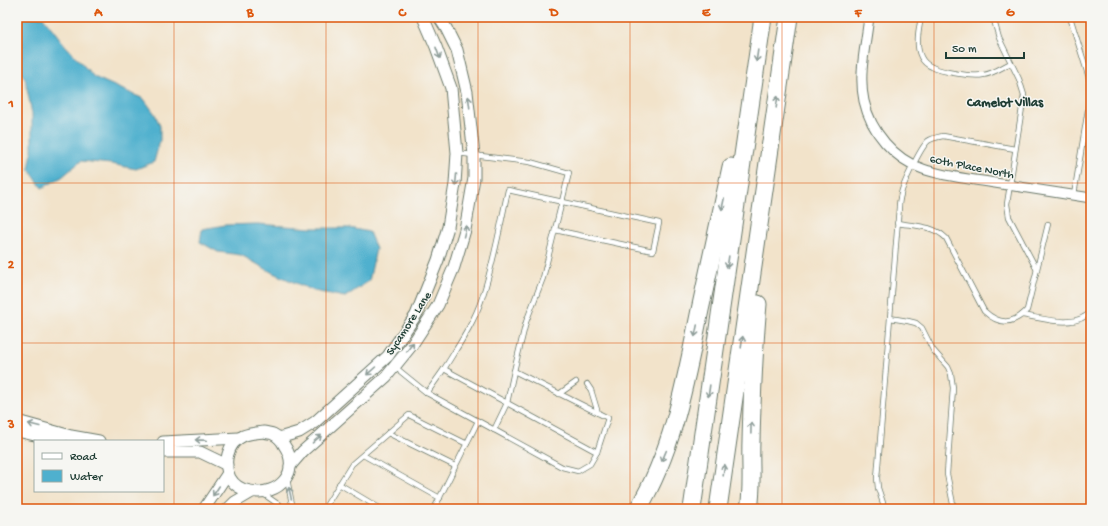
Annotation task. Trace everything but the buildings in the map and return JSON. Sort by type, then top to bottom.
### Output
[{"type":"highway","points":[[692,509],[763,17]]},
{"type":"highway","points":[[718,509],[789,17]]},
{"type":"highway","points":[[638,509],[648,493],[666,452],[673,428],[733,157],[749,112]]},
{"type":"highway","points":[[751,506],[750,465],[752,398],[758,308],[774,124]]},
{"type":"street","name":"Sycamore Lane","points":[[279,438],[299,432],[315,422],[385,359],[416,315],[438,260],[448,227],[456,184],[457,153],[451,88],[423,17]]},
{"type":"street","name":"Sycamore Lane","points":[[290,466],[303,451],[386,377],[412,345],[438,305],[454,267],[466,230],[474,178],[474,155],[466,85],[457,50],[439,17]]},
{"type":"street","name":"60th Place North","points":[[869,17],[861,82],[864,101],[869,118],[883,141],[905,160],[914,165],[941,174],[1091,198]]},
{"type":"street","points":[[17,421],[71,436],[93,440]]},
{"type":"street","points":[[17,431],[57,440]]},
{"type":"street","points":[[264,432],[273,434],[279,438],[288,450],[290,461],[289,472],[284,482],[276,488],[265,492],[257,492],[238,487],[231,480],[226,460],[229,450],[234,442],[239,438],[252,433],[264,432]]},
{"type":"street","points":[[164,442],[239,438]]},
{"type":"street","points":[[164,452],[200,452],[228,469]]},
{"type":"street","points":[[204,509],[228,469]]},
{"type":"street","points":[[228,509],[236,502],[257,492]]},
{"type":"lane","points":[[921,17],[918,49],[921,57],[932,68],[948,72],[979,75],[993,72],[1011,63]]},
{"type":"lane","points":[[993,17],[999,38],[1019,79],[1024,95],[1007,204],[1010,217],[1037,270]]},
{"type":"lane","points":[[1070,17],[1090,81],[1091,90],[1074,196]]},
{"type":"lane","points":[[885,509],[878,488],[877,478],[897,224],[901,194],[923,147],[928,141],[936,137],[943,136],[1015,149]]},
{"type":"lane","points":[[457,153],[530,162],[569,173],[543,278],[526,322],[507,403],[494,430]]},
{"type":"lane","points":[[427,393],[466,334],[482,299],[508,190],[659,223],[653,251],[555,230]]},
{"type":"lane","points":[[897,224],[934,229],[940,232],[946,238],[984,311],[994,319],[1008,321],[1013,321],[1027,310],[1048,224]]},
{"type":"lane","points":[[1022,315],[1061,322],[1084,317],[1091,311]]},
{"type":"lane","points":[[890,318],[916,323],[922,328],[933,350],[947,366],[951,374],[953,388],[947,474],[954,509]]},
{"type":"lane","points":[[385,359],[427,393],[562,467],[578,471],[590,464],[597,452],[608,418],[514,371]]},
{"type":"lane","points":[[444,369],[597,452]]},
{"type":"lane","points":[[560,394],[576,382]]},
{"type":"lane","points":[[587,384],[591,390],[598,413]]},
{"type":"lane","points":[[324,509],[352,464],[409,415],[467,444]]},
{"type":"lane","points":[[434,509],[478,421]]},
{"type":"lane","points":[[388,433],[455,466]]},
{"type":"lane","points":[[363,455],[440,498]]},
{"type":"lane","points":[[286,477],[294,509]]},
{"type":"lane","points":[[339,484],[381,509]]},
{"type":"lane","points":[[257,492],[285,509]]},
{"type":"water","points":[[17,17],[43,17],[65,45],[94,77],[144,99],[155,114],[160,126],[160,140],[154,162],[136,169],[111,164],[81,161],[62,177],[42,188],[29,169],[32,152],[32,114],[25,78],[17,68]]},
{"type":"water","points":[[257,224],[312,228],[349,228],[369,232],[376,249],[369,281],[345,297],[314,291],[273,273],[241,255],[218,252],[200,242],[202,229],[225,225]]},
{"type":"district","name":"Camelot Villas","points":[[1005,101]]}]
